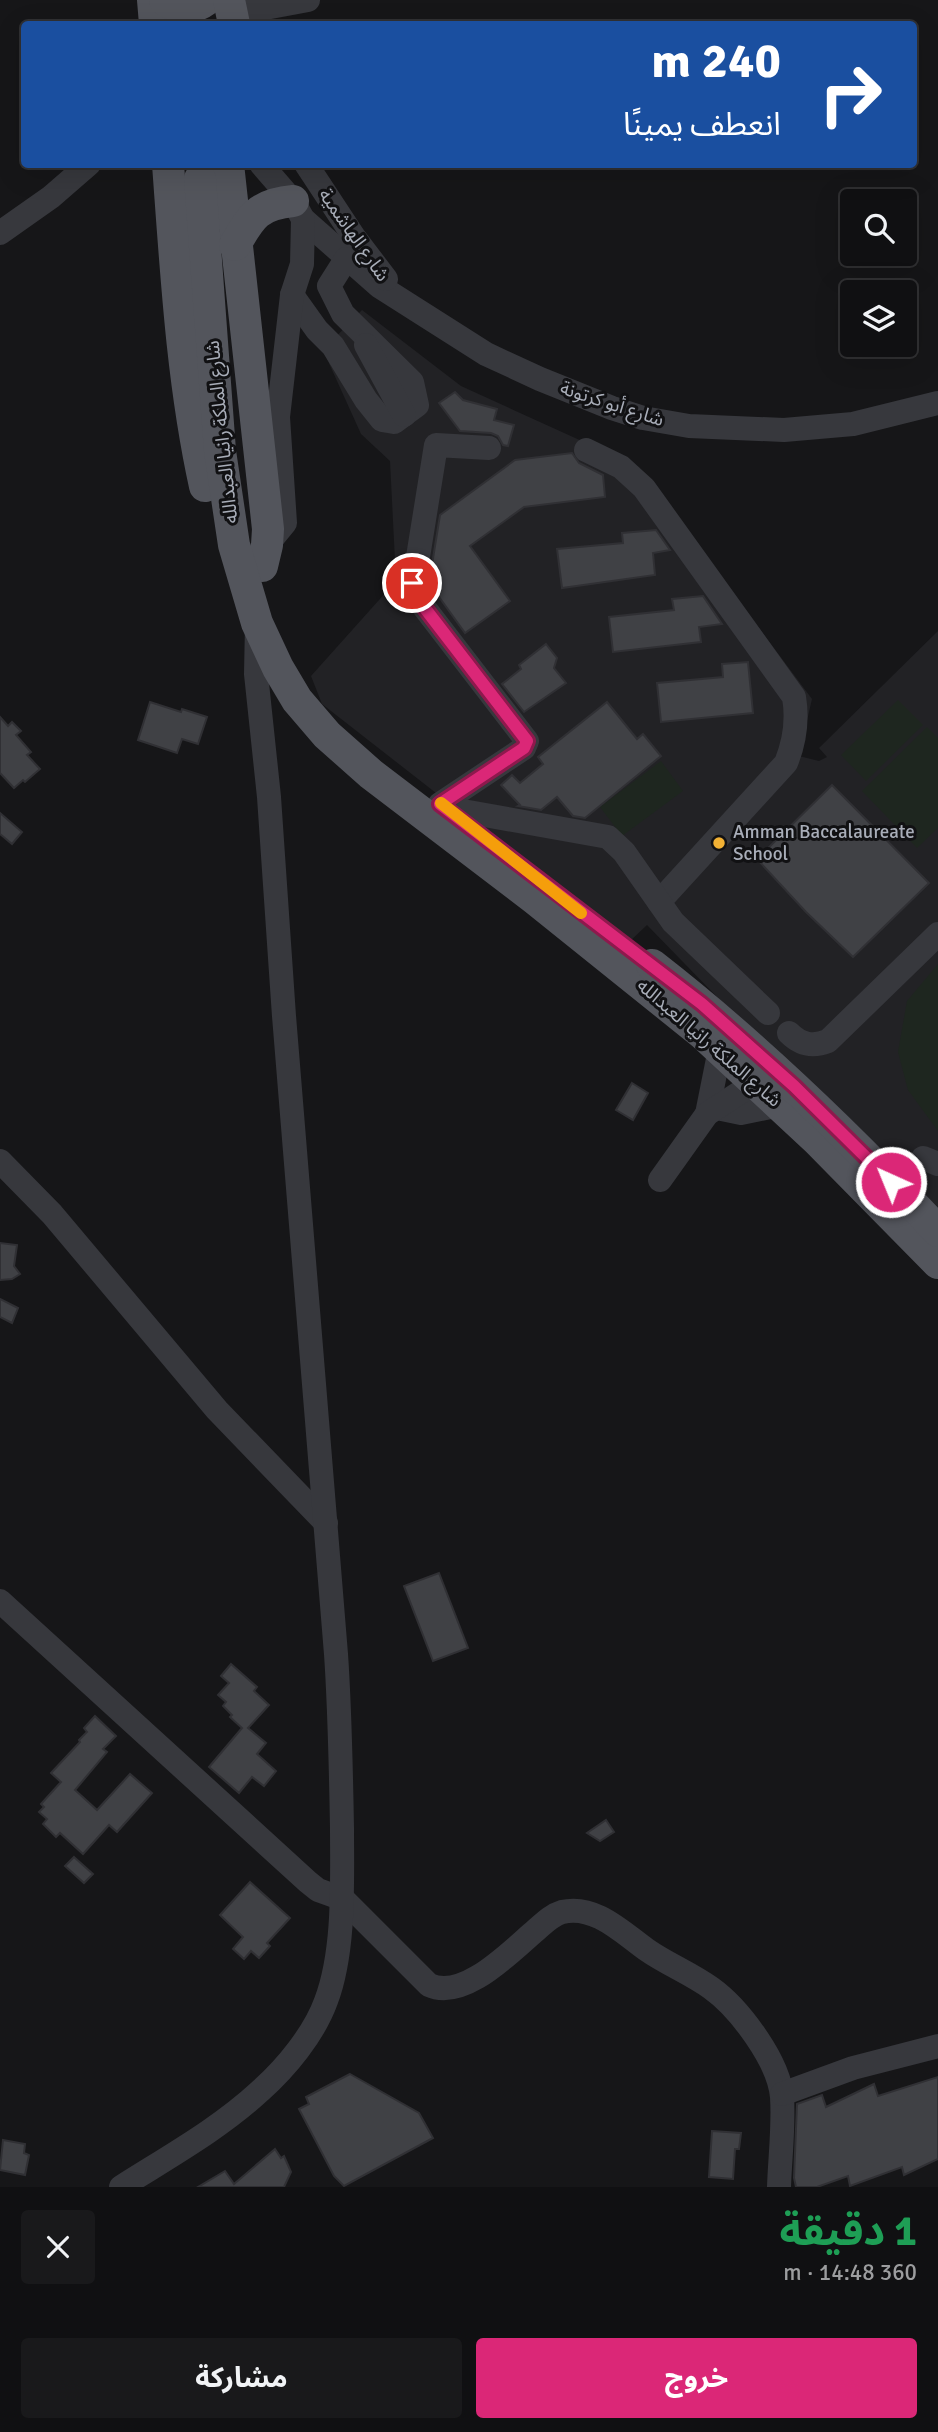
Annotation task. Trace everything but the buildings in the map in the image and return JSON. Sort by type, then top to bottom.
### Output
[{"type":"main road","points":[[153,0],[155,21]]},
{"type":"main road","points":[[165,0],[183,7],[198,5],[225,10]]},
{"type":"main road","points":[[200,170],[235,245],[265,408],[268,529],[258,565]]},
{"type":"main road","points":[[200,170],[183,335],[197,441],[209,503],[258,565]]},
{"type":"main road","name":"شارع الملكة رانيا العبدالله","points":[[200,170],[241,471],[258,565],[290,649],[319,699],[357,737],[443,806],[702,1004],[794,1086],[938,1231]]},
{"type":"main road","points":[[235,245],[246,226],[261,209],[275,203],[298,210]]},
{"type":"main road","name":"شارع الملكة رانيا العبدالله","points":[[258,565],[257,623],[278,668],[303,707],[350,756],[535,899],[720,1049],[938,1263]]},
{"type":"street","points":[[225,10],[308,0]]},
{"type":"street","points":[[0,233],[51,197],[84,168]]},
{"type":"street","name":"شارع الهاشمية","points":[[264,168],[298,210],[346,258],[366,277],[392,292]]},
{"type":"street","name":"شارع الهاشمية","points":[[309,168],[354,237],[386,278],[392,292]]},
{"type":"street","points":[[265,408],[302,264],[298,210]]},
{"type":"street","points":[[292,295],[317,330],[333,346],[366,400],[382,420],[394,422],[404,415],[358,329],[343,314],[329,286],[346,258]]},
{"type":"street","name":"شارع أبو كرتونة","points":[[392,292],[461,340],[514,368],[612,408],[664,422],[722,429],[808,428],[853,424],[938,403]]},
{"type":"street","points":[[443,806],[524,748],[527,741],[417,598],[413,588],[436,444],[489,448]]},
{"type":"street","points":[[586,450],[621,467],[644,488],[794,697],[796,708],[794,742],[786,764],[659,902]]},
{"type":"street","points":[[121,2187],[216,2126],[243,2105],[261,2090],[300,2045],[326,2001],[335,1962],[343,1899],[341,1734],[269,797],[256,674],[257,623]]},
{"type":"street","points":[[443,806],[608,837],[624,852],[673,922],[768,1013]]},
{"type":"street","points":[[789,1033],[797,1041],[809,1045],[828,1041],[938,934]]},
{"type":"street","points":[[712,1111],[720,1049]]},
{"type":"street","points":[[660,1180],[712,1111],[756,1082]]},
{"type":"street","points":[[712,1111],[741,1113],[780,1105]]},
{"type":"street","points":[[0,1161],[52,1214],[217,1410],[326,1523]]},
{"type":"street","points":[[0,1601],[308,1882],[343,1899],[414,1973],[429,1985],[446,1990],[468,1983],[552,1917],[562,1912],[576,1912],[603,1919],[658,1958],[712,1988],[730,2003],[758,2040],[773,2068],[782,2094],[779,2187]]},
{"type":"street","points":[[782,2094],[853,2068],[938,2046]]},
{"type":"shaded area","name":"Amman Baccalaureate School","points":[[362,310],[461,386],[639,467],[812,699],[799,756],[819,761],[827,757],[819,748],[938,631],[938,1224],[647,925],[628,943],[322,704],[311,676],[396,581],[390,461],[361,434],[323,350]]},
{"type":"shaded area","points":[[898,700],[923,725],[866,781],[841,755]]},
{"type":"shaded area","points":[[927,727],[938,738],[938,828],[917,848],[862,791]]},
{"type":"shaded area","points":[[661,761],[683,791],[622,836],[600,807]]},
{"type":"shaded area","points":[[938,964],[938,1131],[908,1090],[898,1052],[907,1001]]},
{"type":"slow traffic","points":[[441,803],[581,913]]},
{"type":"place","name":"Amman Baccalaureate School","points":[[719,843]]},
{"type":"route","points":[[412,583],[417,598],[527,741],[524,748],[440,804],[702,1004],[794,1086],[891,1182]]}]
